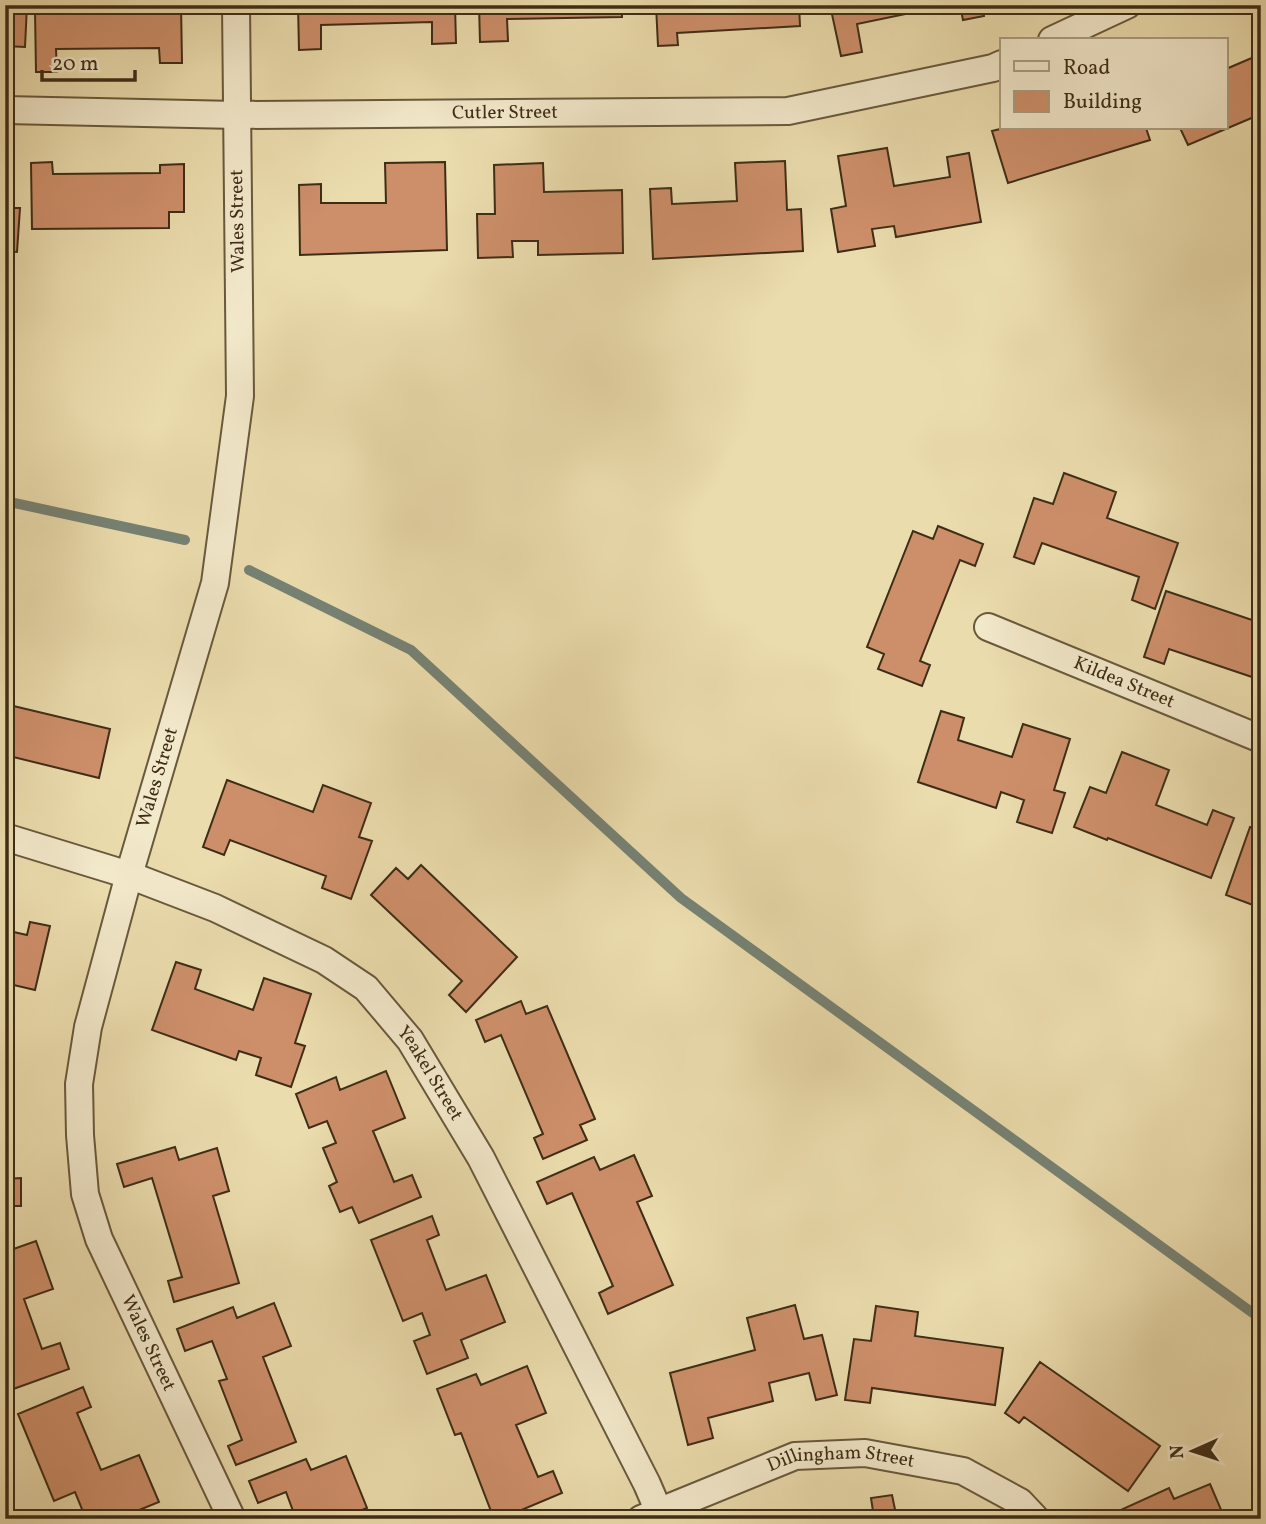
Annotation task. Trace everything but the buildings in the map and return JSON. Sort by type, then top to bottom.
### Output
[{"type":"street","name":"Wales Street","points":[[232,1519],[99,1239],[85,1194],[79,1084],[88,1027],[129,875],[215,583],[240,396],[236,5]]},
{"type":"street","points":[[1056,38],[1127,5]]},
{"type":"street","name":"Cutler Street","points":[[5,110],[237,116],[788,111],[1000,65]]},
{"type":"street","name":"Kildea Street","points":[[988,627],[1261,739]]},
{"type":"street","name":"Yeakel Street","points":[[5,837],[129,875],[215,908],[324,960],[366,988],[410,1040],[481,1158],[647,1484],[654,1516]]},
{"type":"street","name":"Dillingham Street","points":[[654,1516],[795,1456],[865,1452],[963,1471],[1020,1502],[1036,1519]]},
{"type":"waterway","points":[[5,501],[185,540]]},
{"type":"waterway","points":[[249,570],[411,650],[681,898],[1261,1319]]}]
